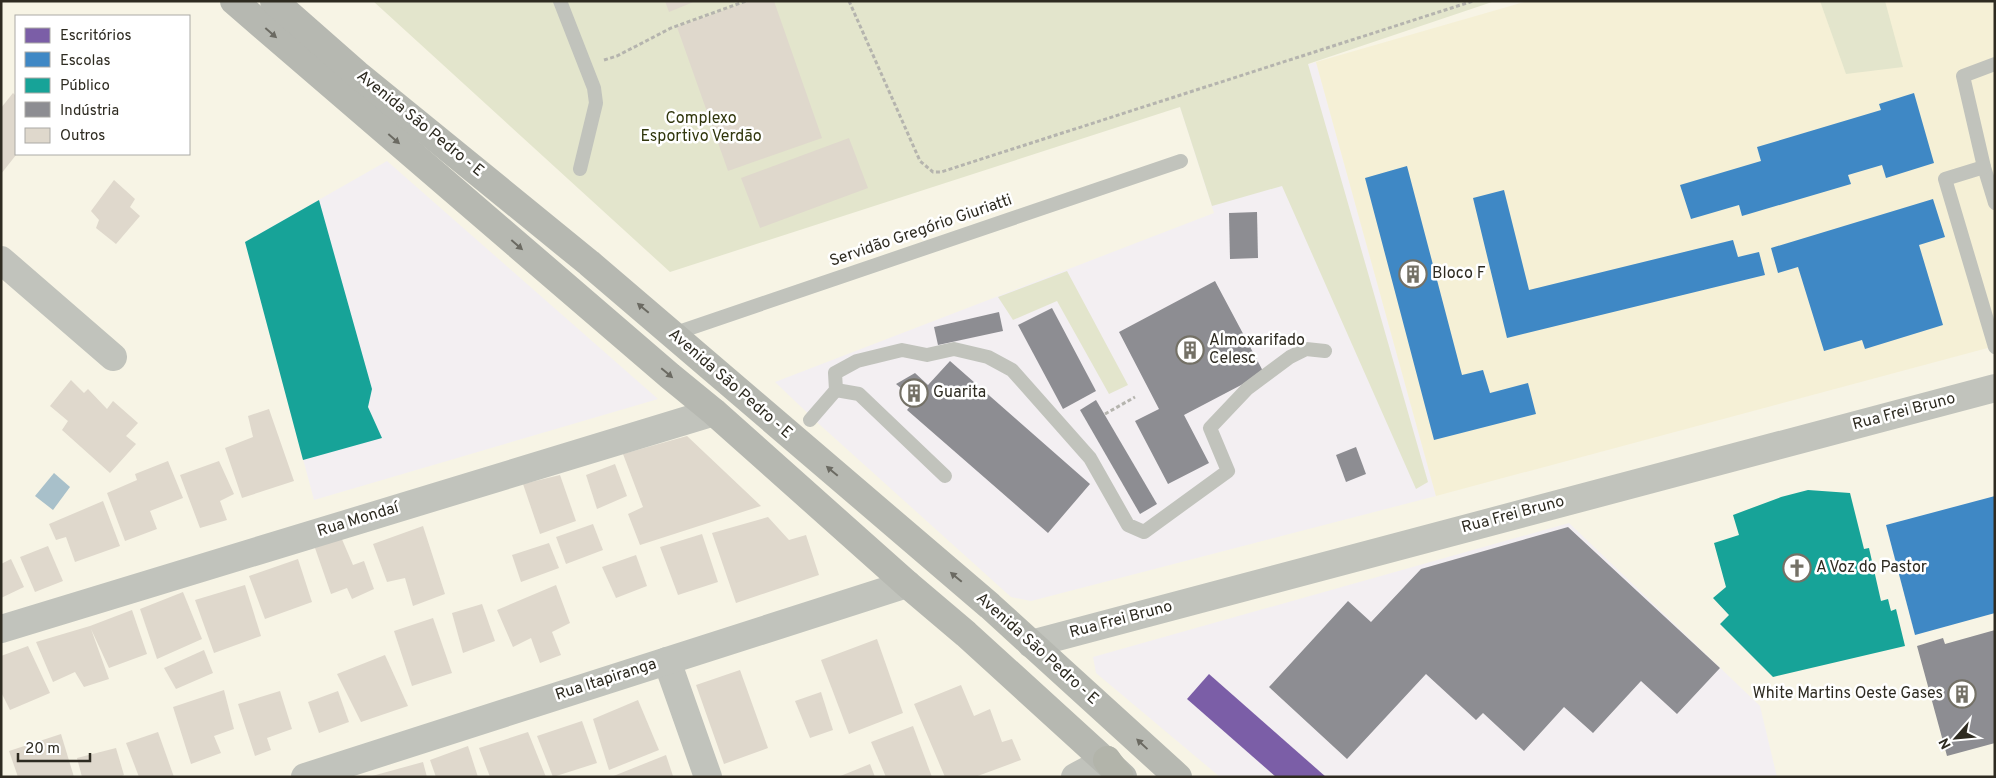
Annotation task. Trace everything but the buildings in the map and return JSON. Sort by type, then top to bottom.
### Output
[{"type":"main road","name":"Avenida São Pedro - E","points":[[234,1],[714,412],[966,634],[1116,771]]},
{"type":"main road","name":"Avenida São Pedro - E","points":[[274,1],[357,74],[589,263],[983,600],[1178,777]]},
{"type":"street","points":[[1,260],[113,357]]},
{"type":"street","name":"Rua Frei Bruno","points":[[1031,644],[1995,388]]},
{"type":"street","name":"Rua Mondaí","points":[[1,629],[714,412]]},
{"type":"street","name":"Rua Itapiranga","points":[[305,777],[907,584]]},
{"type":"street","points":[[667,661],[708,777]]},
{"type":"street","points":[[1075,777],[1116,771]]},
{"type":"lane","points":[[560,1],[594,88],[596,103],[580,168]]},
{"type":"lane","points":[[1995,64],[1963,76],[1984,167],[1995,203]]},
{"type":"lane","name":"Servidão Gregório Giuriatti","points":[[673,334],[1182,161]]},
{"type":"lane","points":[[1984,167],[1945,179],[1995,347]]},
{"type":"lane","points":[[810,420],[836,390],[834,374],[857,361],[902,350],[927,355],[954,349],[988,357],[1012,370],[1090,458],[1128,525],[1144,532],[1228,471],[1210,428],[1247,389],[1290,357],[1306,349],[1325,351]]},
{"type":"lane","points":[[836,390],[859,394],[945,476]]},
{"type":"path","points":[[585,66],[617,56],[671,28],[746,1]]},
{"type":"path","points":[[849,1],[920,161],[933,172],[941,172],[1473,1]]},
{"type":"path","points":[[1105,414],[1134,397]]},
{"type":"shaded area","points":[[1528,1],[1995,1],[1995,346],[1436,496],[1316,62]]},
{"type":"shaded area","points":[[1316,62],[1436,496],[1031,601],[1011,597],[775,382],[1214,213],[1180,107]]},
{"type":"shaded area","points":[[387,161],[658,399],[314,500],[245,242]]},
{"type":"shaded area","points":[[1569,523],[1760,706],[1777,777],[1220,777],[1096,673],[1093,657]]},
{"type":"green space","name":"Complexo Esportivo Verdão","points":[[373,1],[1495,1],[1308,64],[1428,482],[1416,489],[1282,186],[1212,206],[1180,107],[670,272]]},
{"type":"green space","points":[[1820,1],[1885,1],[1903,67],[1846,74]]},
{"type":"green space","points":[[1067,271],[1128,385],[1109,394],[1057,301],[1013,320],[998,297]]},
{"type":"water","points":[[54,473],[70,487],[53,510],[35,496]]},
{"type":"place","name":"Bloco F","points":[[1413,274]]},
{"type":"place","name":"Almoxarifado Celesc","points":[[1190,350]]},
{"type":"place","name":"Guarita","points":[[914,393]]},
{"type":"place","name":"A Voz do Pastor","points":[[1797,568]]},
{"type":"place","name":"White Martins Oeste Gases","points":[[1962,694]]}]
